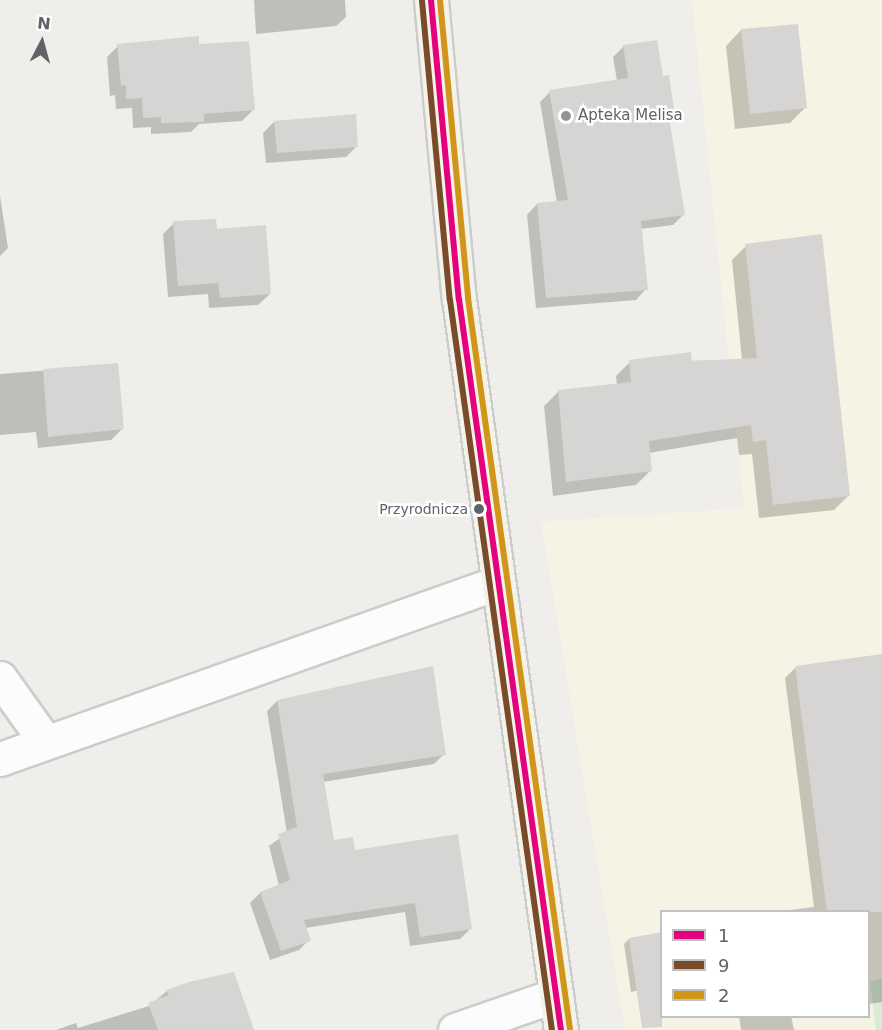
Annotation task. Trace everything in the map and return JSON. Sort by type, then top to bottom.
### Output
[{"type":"main road","points":[[431,0],[459,299],[561,1030]]},
{"type":"street","points":[[0,759],[45,741],[497,583]]},
{"type":"street","points":[[0,678],[45,741]]},
{"type":"street","points":[[456,1030],[556,995]]},
{"type":"shaded area","points":[[692,0],[882,0],[882,978],[870,982],[876,1030],[625,1030],[541,522],[744,508]]},
{"type":"green space","points":[[882,978],[882,1030],[876,1030],[870,982]]},
{"type":"building","points":[[798,24],[807,108],[750,114],[741,29]]},
{"type":"building","points":[[199,36],[199,44],[249,41],[255,110],[204,114],[204,122],[161,123],[161,117],[143,118],[142,98],[126,99],[126,85],[121,86],[117,44]]},
{"type":"building","points":[[657,40],[663,76],[669,75],[675,116],[669,117],[685,215],[641,221],[648,290],[546,298],[537,203],[568,200],[549,90],[628,78],[623,45]]},
{"type":"building","points":[[356,114],[358,147],[277,153],[274,121]]},
{"type":"building","points":[[216,219],[217,229],[266,225],[271,294],[220,298],[218,283],[178,286],[173,221]]},
{"type":"building","points":[[822,234],[850,496],[773,505],[766,440],[753,442],[751,425],[649,441],[652,471],[566,482],[558,390],[631,382],[629,360],[691,352],[692,361],[757,358],[745,244]]},
{"type":"building","points":[[118,363],[124,429],[48,437],[43,369]]},
{"type":"building","points":[[882,654],[882,912],[827,910],[795,666]]},
{"type":"building","points":[[433,666],[446,755],[323,774],[334,840],[353,837],[355,850],[458,834],[472,929],[420,937],[415,903],[304,920],[311,941],[281,951],[260,892],[290,880],[278,834],[297,827],[277,700]]},
{"type":"building","points":[[660,932],[660,1018],[662,1018],[662,1027],[642,1028],[629,938]]},
{"type":"building","points":[[234,972],[254,1030],[158,1030],[148,1003],[169,995],[166,990],[189,982]]},
{"type":"transit line","name":"1","points":[[431,0],[459,299],[561,1030]]},
{"type":"transit line","name":"2","points":[[440,0],[468,298],[570,1029]]},
{"type":"transit line","name":"9","points":[[422,1],[450,300],[552,1030]]},
{"type":"place","name":"Apteka Melisa","points":[[566,116]]},
{"type":"place","name":"Przyrodnicza","points":[[479,509]]}]
